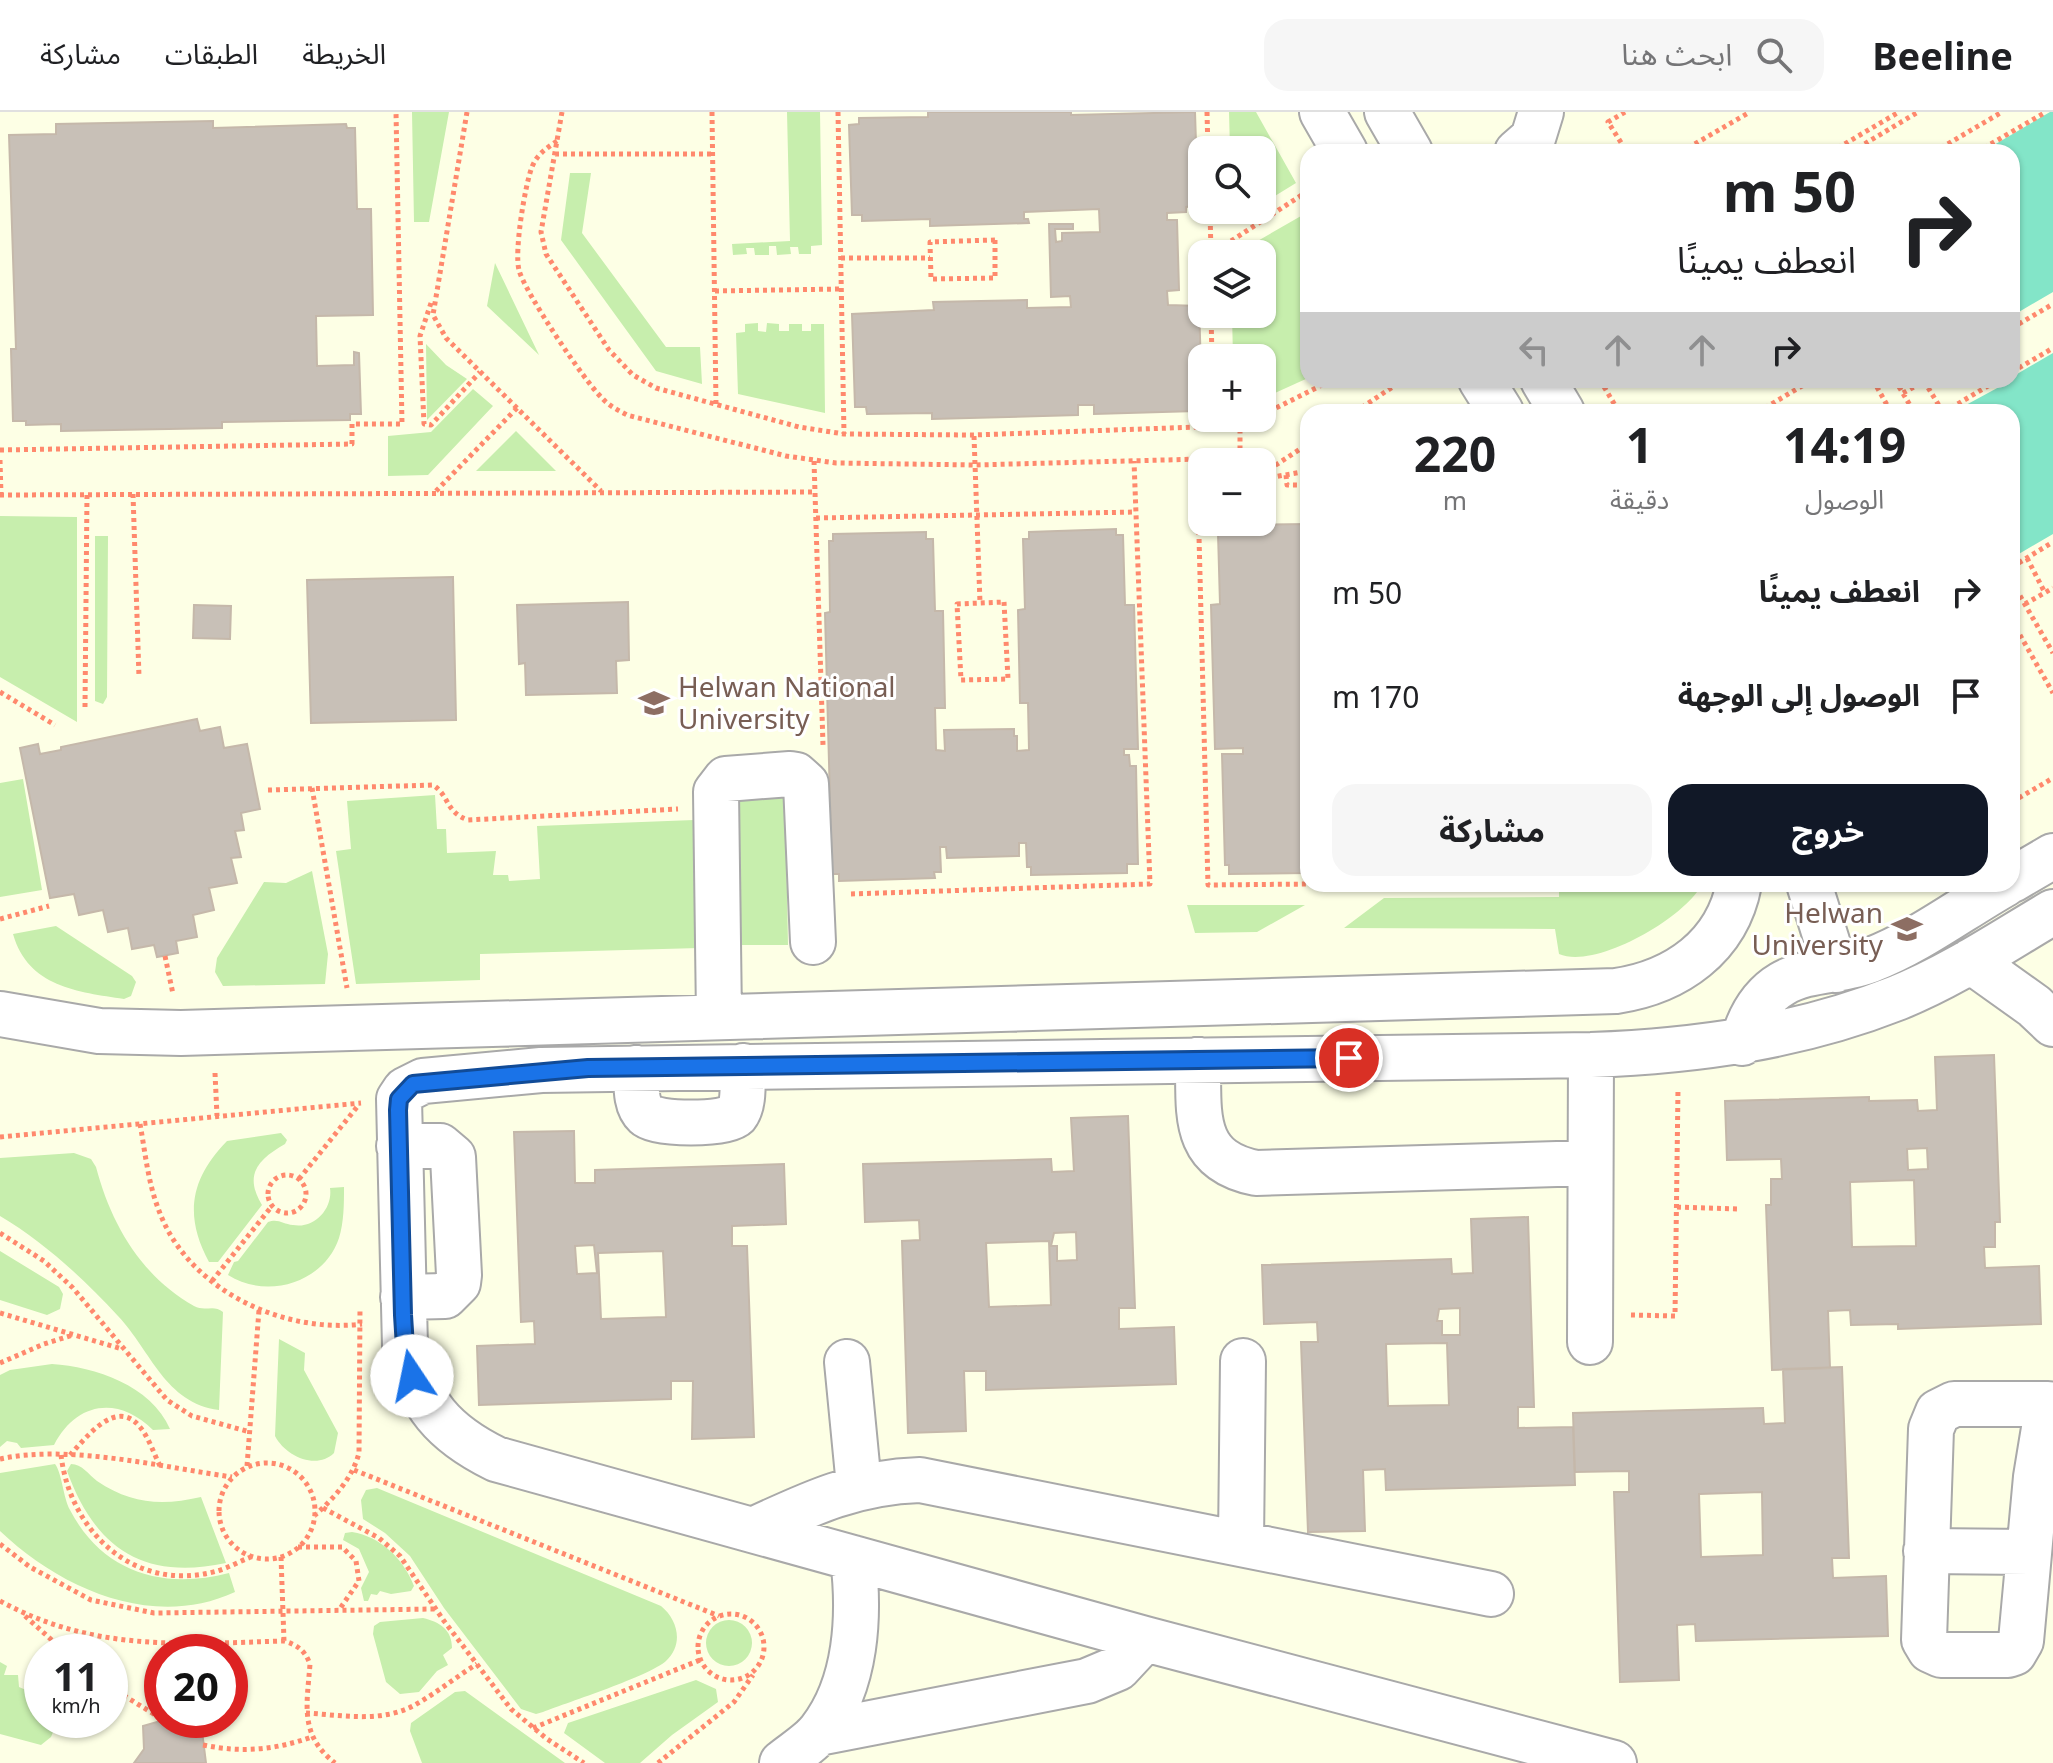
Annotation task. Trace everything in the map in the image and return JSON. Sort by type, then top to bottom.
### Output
[{"type":"lane","points":[[1322,112],[1340,144]]},
{"type":"lane","points":[[1387,112],[1405,144]]},
{"type":"lane","points":[[1526,144],[1533,138],[1541,112]]},
{"type":"lane","points":[[719,1017],[717,807],[718,787],[726,779],[790,774],[802,779],[808,790],[813,942]]},
{"type":"lane","points":[[2020,875],[2053,856]]},
{"type":"lane","points":[[0,1014],[59,1025],[140,1033],[1616,991],[1643,987],[1668,978],[1691,963],[1710,945],[1726,923],[1736,892]]},
{"type":"lane","points":[[1812,892],[1836,970]]},
{"type":"lane","points":[[1742,1043],[1747,1025],[1767,995],[1797,976],[1836,970],[1888,952],[1991,892]]},
{"type":"lane","points":[[1614,1763],[1145,1639],[496,1459],[469,1446],[445,1427],[426,1403],[412,1376],[405,1347],[399,1146],[380,1101],[423,1081],[541,1070],[1591,1055],[1742,1043],[1822,1024],[1886,1002],[1971,961],[2053,912]]},
{"type":"lane","points":[[1971,961],[2034,1006],[2053,1024]]},
{"type":"lane","points":[[1590,1328],[1591,1055]]},
{"type":"lane","points":[[1198,1060],[1200,1123],[1204,1136],[1220,1158],[1243,1170],[1256,1173],[1590,1163]]},
{"type":"lane","points":[[1241,1543],[1243,1361]]},
{"type":"lane","points":[[847,1362],[859,1486]]},
{"type":"lane","points":[[2051,1396],[2036,1477],[2021,1641],[2014,1653],[1941,1655],[1927,1646],[1923,1635],[1926,1551],[1931,1429],[1938,1412],[1954,1404],[2051,1396]]},
{"type":"lane","points":[[753,1530],[825,1496],[859,1486],[907,1480],[945,1483],[1491,1594]]},
{"type":"lane","points":[[1926,1551],[2029,1552]]},
{"type":"lane","points":[[782,1763],[819,1733],[839,1693],[853,1649],[857,1619],[853,1558]]},
{"type":"lane","points":[[819,1733],[1087,1681],[1118,1668],[1145,1639]]},
{"type":"path","points":[[0,450],[352,444],[352,424],[402,424],[396,112]]},
{"type":"path","points":[[467,112],[433,301],[420,336],[424,424],[431,425],[480,372]]},
{"type":"path","points":[[562,112],[541,232],[546,254],[620,364],[656,388],[799,427],[844,434],[974,435],[1188,428]]},
{"type":"path","points":[[712,112],[716,405]]},
{"type":"path","points":[[838,112],[844,434]]},
{"type":"path","points":[[1207,112],[1208,136]]},
{"type":"path","points":[[1622,144],[1608,122],[1625,112]]},
{"type":"path","points":[[1695,144],[1750,112]]},
{"type":"path","points":[[1845,144],[1899,112]]},
{"type":"path","points":[[1864,144],[1917,112]]},
{"type":"path","points":[[1948,144],[2002,112]]},
{"type":"path","points":[[1991,144],[2046,112]]},
{"type":"path","points":[[557,141],[542,151],[532,167],[517,258],[529,292],[592,387],[614,408],[641,420],[814,461],[975,465],[1188,459]]},
{"type":"path","points":[[555,154],[713,154]]},
{"type":"path","points":[[1233,240],[1300,196]]},
{"type":"path","points":[[995,240],[995,278],[931,279],[930,258],[930,242],[995,240]]},
{"type":"path","points":[[841,258],[930,258]]},
{"type":"path","points":[[715,291],[841,289]]},
{"type":"path","points":[[433,301],[437,328],[602,491]]},
{"type":"path","points":[[2020,323],[2053,304]]},
{"type":"path","points":[[2020,367],[2053,348]]},
{"type":"path","points":[[1276,408],[1316,388]]},
{"type":"path","points":[[1367,404],[1391,388]]},
{"type":"path","points":[[1772,404],[1798,388]]},
{"type":"path","points":[[1900,388],[1909,404]]},
{"type":"path","points":[[1903,393],[1911,388]]},
{"type":"path","points":[[1957,404],[1984,388]]},
{"type":"path","points":[[435,492],[517,408]]},
{"type":"path","points":[[974,435],[980,603]]},
{"type":"path","points":[[1276,466],[1300,450]]},
{"type":"path","points":[[0,460],[0,495],[815,492]]},
{"type":"path","points":[[814,461],[823,753]]},
{"type":"path","points":[[812,895],[1150,884],[1134,461]]},
{"type":"path","points":[[1276,475],[1300,472]]},
{"type":"path","points":[[1286,475],[1287,485],[1300,485]]},
{"type":"path","points":[[85,707],[87,494]]},
{"type":"path","points":[[133,494],[139,677]]},
{"type":"path","points":[[816,518],[1136,512]]},
{"type":"path","points":[[1201,536],[1208,885],[1300,884]]},
{"type":"path","points":[[2020,562],[2053,542]]},
{"type":"path","points":[[2027,558],[2045,593]]},
{"type":"path","points":[[2025,604],[2053,588]]},
{"type":"path","points":[[2020,596],[2053,653]]},
{"type":"path","points":[[1004,602],[1008,679],[961,680],[957,604],[980,603],[1004,602]]},
{"type":"path","points":[[2020,636],[2053,693]]},
{"type":"path","points":[[0,692],[55,725]]},
{"type":"path","points":[[2020,797],[2053,778]]},
{"type":"path","points":[[268,790],[433,785],[439,789],[454,814],[468,820],[717,807]]},
{"type":"path","points":[[312,788],[354,1028]]},
{"type":"path","points":[[0,919],[49,906]]},
{"type":"path","points":[[165,956],[172,987]]},
{"type":"path","points":[[1590,1328],[1675,1316],[1679,1050]]},
{"type":"path","points":[[360,1119],[380,1101]]},
{"type":"path","points":[[0,1137],[380,1101]]},
{"type":"path","points":[[299,1179],[380,1101]]},
{"type":"path","points":[[140,1124],[158,1208],[172,1235],[212,1281],[259,1310],[292,1321],[325,1326],[360,1325],[403,1306]]},
{"type":"path","points":[[281,1175],[299,1179],[307,1195],[298,1211],[289,1214],[272,1206],[268,1198],[273,1180],[281,1175]]},
{"type":"path","points":[[212,1281],[272,1206]]},
{"type":"path","points":[[1677,1207],[1739,1209]]},
{"type":"path","points":[[0,1233],[44,1261],[73,1288],[167,1400],[179,1409],[250,1432]]},
{"type":"path","points":[[314,1516],[354,1470],[359,1453],[360,1293]]},
{"type":"path","points":[[247,1466],[259,1310]]},
{"type":"path","points":[[0,1313],[124,1350]]},
{"type":"path","points":[[0,1363],[74,1335]]},
{"type":"path","points":[[70,1455],[99,1424],[120,1416],[131,1419],[140,1427],[161,1467]]},
{"type":"path","points":[[61,1455],[64,1478],[81,1519],[95,1536],[130,1562],[151,1570],[195,1574],[217,1571],[252,1557],[281,1557],[298,1547],[310,1533],[314,1516],[313,1496],[303,1479],[286,1467],[267,1462],[247,1466],[232,1477],[220,1498],[220,1522],[231,1543],[252,1557]]},
{"type":"path","points":[[0,1459],[70,1455],[232,1477]]},
{"type":"path","points":[[354,1470],[719,1616]]},
{"type":"path","points":[[323,1508],[379,1538],[400,1556],[435,1609],[511,1709],[584,1763]]},
{"type":"path","points":[[0,1544],[60,1585],[91,1600],[154,1613],[435,1609]]},
{"type":"path","points":[[298,1547],[342,1547],[356,1561],[359,1581],[338,1611]]},
{"type":"path","points":[[281,1557],[284,1641]]},
{"type":"path","points":[[0,1601],[21,1613],[71,1630],[122,1642],[284,1641],[301,1649],[310,1664],[306,1713],[312,1737],[335,1763]]},
{"type":"path","points":[[21,1613],[45,1634]]},
{"type":"path","points":[[658,1763],[734,1702],[756,1670],[765,1646],[762,1633],[744,1616],[731,1613],[707,1623],[700,1634],[697,1648],[708,1672],[732,1681],[745,1678],[756,1670]]},
{"type":"path","points":[[533,1728],[700,1660]]},
{"type":"path","points":[[306,1713],[366,1717],[397,1712],[412,1706],[477,1664]]},
{"type":"path","points":[[203,1745],[256,1751],[312,1737]]},
{"type":"shaded area","points":[[0,112],[2053,112],[2053,1763],[0,1763]]},
{"type":"green space","points":[[412,112],[449,112],[429,222],[414,222]]},
{"type":"green space","points":[[787,112],[820,112],[822,245],[811,246],[811,254],[799,254],[798,247],[790,247],[791,254],[777,255],[776,246],[769,246],[769,255],[755,255],[754,248],[746,248],[747,254],[733,255],[732,244],[790,241]]},
{"type":"green space","points":[[1229,112],[1256,112],[1270,136],[1230,136]]},
{"type":"green space","points":[[2053,112],[2053,292],[2020,311],[2020,144],[1996,144]]},
{"type":"green space","points":[[1276,148],[1296,183],[1276,195]]},
{"type":"green space","points":[[570,173],[591,173],[582,233],[666,347],[700,347],[702,384],[656,371],[561,240]]},
{"type":"green space","points":[[1300,217],[1300,382],[1276,393],[1276,344],[1233,344],[1232,328],[1276,328],[1276,240],[1259,240]]},
{"type":"green space","points":[[495,263],[539,355],[487,306]]},
{"type":"green space","points":[[758,323],[758,331],[766,332],[767,323],[779,324],[779,331],[789,331],[789,324],[802,324],[802,331],[811,331],[811,324],[824,324],[825,413],[738,394],[736,333],[745,332],[745,324]]},
{"type":"green space","points":[[426,344],[446,365],[467,379],[427,420]]},
{"type":"green space","points":[[2053,353],[2053,534],[2020,553],[2020,404],[1968,404],[1997,388],[2020,388],[2020,372]]},
{"type":"green space","points":[[473,389],[493,406],[428,475],[388,476],[388,436],[431,432]]},
{"type":"green space","points":[[516,431],[556,471],[476,471]]},
{"type":"green space","points":[[0,516],[77,517],[77,722],[0,677]]},
{"type":"green space","points":[[95,536],[108,536],[107,697],[103,704],[95,701]]},
{"type":"green space","points":[[23,779],[42,890],[0,897],[0,783]]},
{"type":"green space","points":[[785,790],[788,945],[741,945],[737,791]]},
{"type":"green space","points":[[435,795],[437,829],[446,829],[447,853],[496,851],[493,875],[508,875],[509,881],[540,879],[537,826],[694,820],[699,948],[480,954],[480,980],[356,984],[336,851],[351,849],[347,801]]},
{"type":"green space","points":[[312,871],[328,954],[325,984],[223,986],[215,972],[217,958],[264,882],[286,883]]},
{"type":"green space","points":[[1559,892],[1696,892],[1678,911],[1638,937],[1616,948],[1575,957],[1559,954],[1555,929],[1344,928],[1384,898],[1559,897]]},
{"type":"green space","points":[[1187,905],[1305,905],[1257,932],[1195,933]]},
{"type":"green space","points":[[56,926],[132,976],[136,982],[131,996],[124,999],[73,989],[57,984],[30,966],[13,934]]},
{"type":"green space","points":[[281,1133],[287,1140],[285,1144],[261,1162],[254,1176],[256,1194],[262,1205],[218,1262],[209,1262],[196,1229],[194,1214],[198,1184],[205,1169],[227,1141]]},
{"type":"green space","points":[[74,1153],[91,1159],[120,1228],[158,1280],[194,1306],[223,1312],[219,1410],[185,1397],[172,1386],[130,1330],[91,1288],[48,1249],[0,1216],[0,1158]]},
{"type":"green space","points":[[344,1187],[339,1238],[332,1254],[308,1276],[292,1283],[260,1286],[228,1275],[234,1262],[238,1261],[268,1222],[308,1224],[325,1210],[330,1188]]},
{"type":"green space","points":[[0,1251],[59,1287],[63,1294],[60,1309],[47,1315],[0,1300]]},
{"type":"green space","points":[[279,1339],[305,1353],[304,1370],[338,1433],[334,1453],[327,1458],[302,1459],[286,1450],[275,1436]]},
{"type":"green space","points":[[52,1364],[86,1369],[120,1381],[150,1401],[170,1429],[153,1430],[126,1412],[99,1408],[74,1420],[54,1445],[21,1448],[17,1443],[7,1441],[0,1447],[0,1375],[10,1370]]},
{"type":"green space","points":[[55,1464],[70,1510],[99,1549],[117,1562],[137,1572],[158,1577],[205,1578],[229,1573],[235,1592],[204,1603],[172,1607],[141,1605],[110,1598],[80,1586],[24,1552],[0,1531],[0,1473]]},
{"type":"green space","points":[[71,1464],[82,1468],[110,1489],[135,1499],[173,1502],[201,1497],[226,1563],[170,1567],[126,1553],[108,1539],[78,1498],[67,1471]]},
{"type":"green space","points":[[377,1488],[661,1606],[677,1632],[672,1654],[643,1674],[589,1695],[536,1714],[521,1709],[444,1608],[410,1556],[385,1533],[363,1519],[361,1500],[366,1490]]},
{"type":"green space","points":[[352,1532],[390,1550],[404,1566],[414,1586],[411,1591],[391,1594],[380,1591],[364,1601],[361,1588],[369,1572],[359,1549],[343,1540],[345,1533]]},
{"type":"green space","points":[[423,1618],[440,1625],[450,1636],[452,1648],[443,1655],[448,1665],[437,1671],[419,1692],[400,1694],[386,1682],[373,1634],[374,1626],[380,1622]]},
{"type":"green space","points":[[729,1620],[745,1627],[752,1643],[745,1659],[729,1666],[713,1659],[706,1643],[713,1627]]},
{"type":"green space","points":[[0,1662],[7,1666],[4,1675],[18,1675],[19,1687],[24,1689],[24,1738],[50,1738],[41,1745],[0,1734]]},
{"type":"green space","points":[[696,1680],[716,1689],[718,1702],[640,1763],[605,1763],[564,1733],[568,1723]]},
{"type":"green space","points":[[465,1691],[565,1763],[422,1763],[410,1731],[411,1723],[455,1692]]},
{"type":"building","points":[[928,112],[1071,112],[1071,115],[1195,112],[1196,136],[1188,136],[1188,207],[1186,212],[1167,213],[1167,220],[1177,220],[1179,290],[1167,291],[1168,305],[1188,306],[1188,328],[1200,328],[1200,344],[1188,344],[1188,411],[1094,414],[1094,405],[1078,405],[1078,415],[932,419],[932,413],[867,414],[866,407],[855,407],[852,314],[934,310],[933,302],[1027,300],[1027,308],[1071,307],[1070,296],[1051,297],[1049,224],[1073,224],[1073,229],[1055,229],[1056,242],[1062,241],[1062,233],[1100,232],[1099,209],[1024,212],[1024,219],[1028,219],[1029,223],[930,226],[930,219],[862,221],[862,215],[852,215],[849,125],[859,124],[859,118],[928,117]]},
{"type":"building","points":[[213,121],[213,128],[346,124],[347,128],[355,128],[357,209],[371,209],[373,315],[316,316],[317,366],[354,365],[354,352],[359,353],[361,414],[350,414],[350,420],[222,422],[222,428],[61,431],[61,424],[26,425],[26,421],[13,421],[11,349],[16,349],[9,135],[56,134],[56,124]]},
{"type":"building","points":[[1276,524],[1300,524],[1300,873],[1229,874],[1229,865],[1225,865],[1222,754],[1243,754],[1243,748],[1215,749],[1211,605],[1220,604],[1218,536],[1276,536]]},
{"type":"building","points":[[1116,529],[1116,535],[1123,535],[1125,605],[1134,605],[1138,749],[1124,749],[1124,755],[1129,755],[1130,766],[1136,766],[1138,864],[1127,864],[1127,873],[1031,875],[1031,867],[1027,867],[1026,843],[1019,843],[1019,856],[947,858],[946,847],[940,847],[941,872],[934,872],[935,878],[839,881],[839,874],[832,874],[825,613],[830,612],[829,541],[833,541],[833,534],[926,532],[926,539],[933,539],[935,611],[943,611],[945,708],[935,708],[936,750],[945,751],[944,730],[1014,729],[1017,751],[1029,750],[1028,703],[1020,703],[1018,610],[1025,609],[1023,539],[1029,539],[1029,532]]},
{"type":"building","points":[[453,577],[456,720],[311,723],[307,580]]},
{"type":"building","points":[[628,602],[629,660],[616,661],[617,693],[526,695],[525,663],[519,664],[517,605]]},
{"type":"building","points":[[194,605],[231,606],[230,639],[193,638]]},
{"type":"building","points":[[197,719],[200,731],[220,727],[224,748],[247,744],[260,809],[241,813],[244,830],[235,831],[241,857],[231,858],[237,883],[209,888],[214,910],[193,915],[197,937],[176,941],[178,953],[157,957],[154,945],[132,949],[128,928],[108,932],[103,910],[79,915],[74,894],[50,898],[20,748],[38,744],[40,754]]},
{"type":"building","points":[[1994,1055],[2000,1222],[1995,1222],[1995,1247],[1984,1247],[1985,1268],[2039,1266],[2041,1324],[1898,1329],[1898,1324],[1851,1325],[1850,1310],[1828,1311],[1830,1368],[1772,1370],[1766,1205],[1771,1205],[1771,1179],[1782,1179],[1781,1159],[1727,1160],[1725,1101],[1869,1097],[1869,1101],[1917,1100],[1918,1111],[1937,1110],[1935,1057]],"holes":[[[1927,1148],[1928,1169],[1908,1170],[1907,1149]],[[1914,1180],[1916,1246],[1852,1247],[1850,1182]]]},
{"type":"building","points":[[1128,1116],[1135,1308],[1119,1308],[1119,1329],[1174,1327],[1176,1384],[986,1390],[986,1371],[964,1371],[966,1431],[908,1433],[902,1241],[920,1240],[919,1220],[865,1222],[863,1164],[1051,1159],[1052,1172],[1074,1171],[1071,1118]],"holes":[[[1076,1232],[1077,1260],[1057,1261],[1057,1246],[1051,1246],[1054,1233]],[[1049,1241],[1051,1305],[989,1307],[986,1243]]]},
{"type":"building","points":[[574,1131],[575,1183],[595,1183],[595,1170],[784,1164],[786,1224],[732,1226],[732,1246],[747,1246],[754,1437],[692,1439],[693,1381],[671,1381],[671,1399],[479,1405],[477,1346],[535,1344],[534,1321],[521,1322],[514,1132]],"holes":[[[594,1245],[597,1273],[577,1274],[575,1246]],[[663,1251],[666,1317],[601,1319],[598,1253]]]},
{"type":"building","points":[[1528,1217],[1534,1407],[1518,1407],[1518,1428],[1573,1427],[1575,1485],[1386,1490],[1385,1469],[1363,1470],[1365,1531],[1308,1532],[1301,1342],[1318,1342],[1317,1322],[1264,1324],[1262,1265],[1451,1259],[1452,1274],[1473,1273],[1471,1219]],"holes":[[[1460,1308],[1460,1335],[1442,1335],[1442,1321],[1437,1321],[1439,1309]],[[1447,1343],[1449,1405],[1388,1406],[1386,1344]]]},
{"type":"building","points":[[1842,1367],[1849,1558],[1832,1558],[1833,1578],[1886,1576],[1888,1636],[1696,1641],[1695,1624],[1677,1625],[1679,1680],[1620,1682],[1614,1492],[1629,1492],[1629,1471],[1575,1472],[1573,1413],[1763,1408],[1764,1424],[1785,1423],[1783,1369]],"holes":[[[1762,1492],[1763,1555],[1701,1557],[1699,1494]]]},
{"type":"building","points":[[143,1726],[144,1738],[203,1738],[206,1763],[134,1763],[144,1749]]},
{"type":"place","name":"Helwan National University","points":[[654,703]]},
{"type":"place","name":"Helwan University","points":[[1907,929]]},
{"type":"route","points":[[412,1376],[405,1347],[403,1315],[398,1110],[399,1099],[413,1084],[588,1068],[1349,1058]]}]
